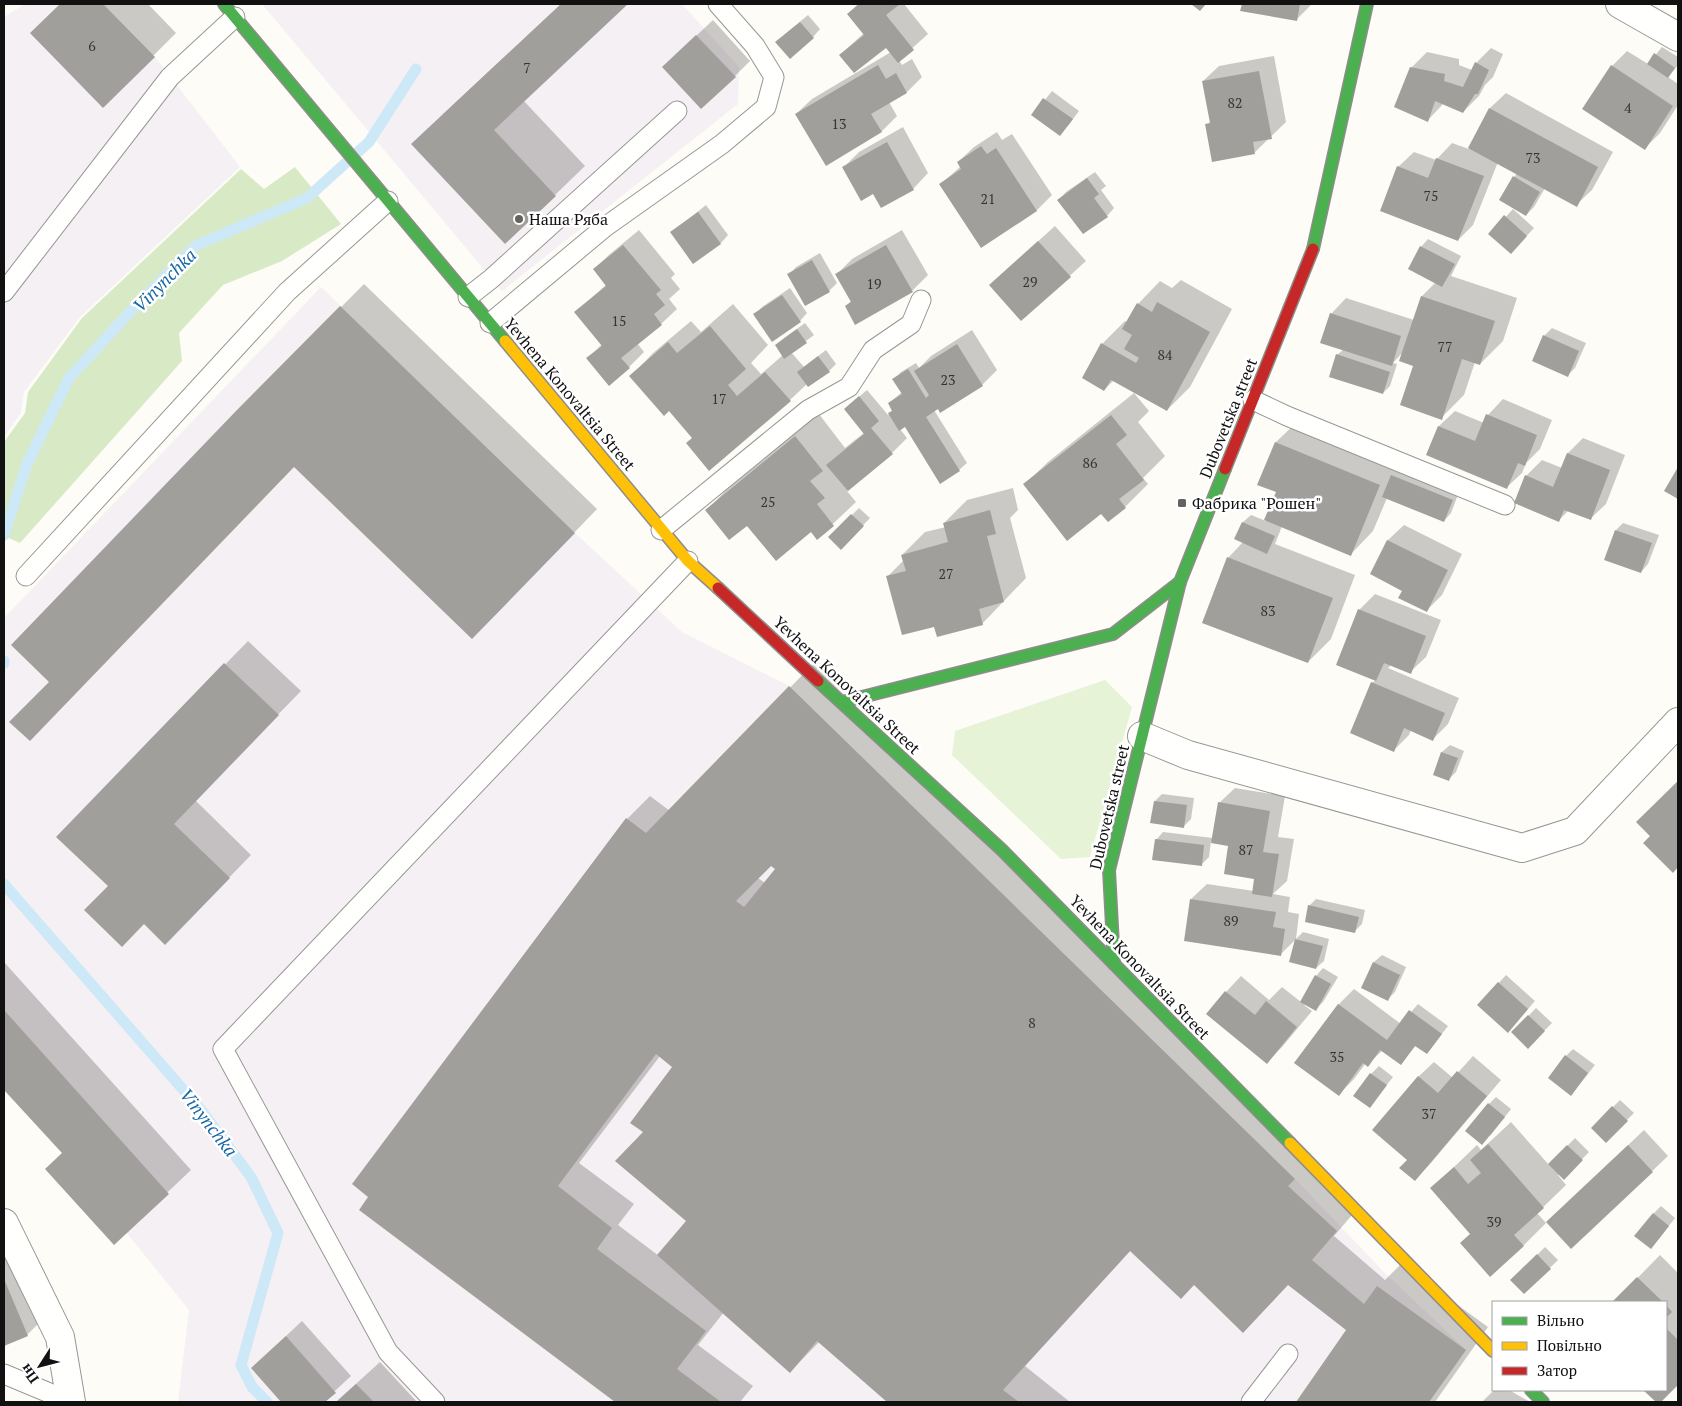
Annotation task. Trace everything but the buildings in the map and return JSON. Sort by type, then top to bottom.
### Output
[{"type":"street","name":"Dubovetska street","points":[[1114,964],[1109,870],[1180,582],[1313,249],[1367,4]]},
{"type":"street","points":[[1620,4],[1678,37]]},
{"type":"street","name":"Yevhena Konovaltsia Street","points":[[229,10],[688,561],[1002,850],[1492,1350]]},
{"type":"street","points":[[842,702],[1113,634],[1180,582]]},
{"type":"street","points":[[1142,736],[1188,755],[1522,848],[1575,831],[1678,722]]},
{"type":"street","points":[[4,1223],[60,1337],[71,1402]]},
{"type":"street","points":[[1532,1391],[1543,1402]]},
{"type":"lane","points":[[490,323],[605,227],[722,144],[766,107],[774,77],[755,46],[718,4]]},
{"type":"lane","points":[[4,292],[170,77],[229,10]]},
{"type":"lane","points":[[468,297],[491,279],[677,111]]},
{"type":"lane","points":[[26,576],[287,292],[388,201]]},
{"type":"lane","points":[[661,530],[808,410],[849,387],[873,350],[911,324],[921,300]]},
{"type":"lane","points":[[1253,400],[1287,416],[1505,505]]},
{"type":"lane","points":[[435,1402],[388,1352],[223,1049],[688,561]]},
{"type":"lane","points":[[1251,1402],[1288,1354]]},
{"type":"lane","points":[[4,1374],[71,1402]]},
{"type":"shaded area","points":[[25,4],[103,4],[155,57],[240,167],[80,317],[24,392],[21,413],[4,437],[4,17]]},
{"type":"shaded area","points":[[262,4],[682,4],[739,67],[738,104],[502,291]]},
{"type":"shaded area","points":[[321,287],[575,533],[682,632],[789,686],[1295,1179],[1384,1272],[1466,1350],[1429,1402],[178,1402],[189,1310],[62,1153],[4,1090],[4,618]]},
{"type":"green space","points":[[295,167],[341,224],[282,261],[223,285],[179,333],[182,361],[20,543],[4,536],[4,442],[25,413],[28,392],[82,318],[241,169],[264,189]]},
{"type":"green space","points":[[1105,680],[1132,707],[1090,857],[1061,859],[952,755],[955,731]]},
{"type":"waterway","name":"Vinynchka","points":[[4,535],[27,464],[69,378],[195,246],[307,198],[369,142],[416,69]]},
{"type":"waterway","name":"Vinynchka","points":[[4,884],[201,1110],[251,1177],[278,1233],[241,1365],[252,1387],[267,1402]]},
{"type":"traffic: fast","points":[[224,4],[505,341]]},
{"type":"traffic: fast","points":[[1313,249],[1367,4]]},
{"type":"traffic: fast","points":[[1114,964],[1109,870],[1180,582],[1225,469]]},
{"type":"traffic: fast","points":[[842,702],[1113,634],[1180,582]]},
{"type":"traffic: fast","points":[[818,681],[1002,850],[1290,1143]]},
{"type":"traffic: fast","points":[[1532,1391],[1543,1402]]},
{"type":"traffic: slow","points":[[505,341],[688,561],[718,588]]},
{"type":"traffic: slow","points":[[1290,1143],[1492,1350]]},
{"type":"traffic: jam","points":[[1225,469],[1313,249]]},
{"type":"traffic: jam","points":[[718,588],[818,681]]},
{"type":"place","name":"Наша Ряба","points":[[519,219]]},
{"type":"place","name":"Фабрика \"Рошен\"","points":[[1182,503]]}]
